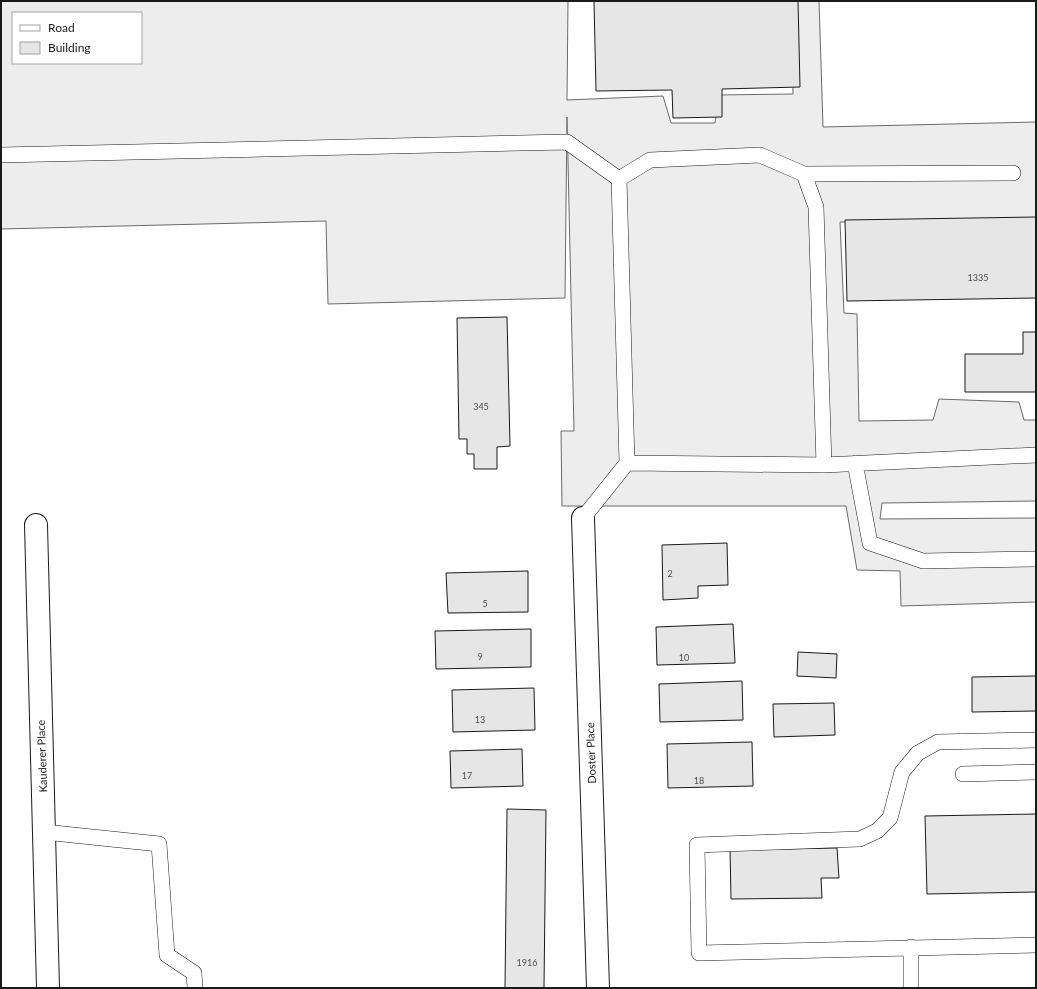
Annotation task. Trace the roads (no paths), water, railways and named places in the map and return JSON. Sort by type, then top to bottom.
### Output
[{"type":"street","name":"Doster Place","points":[[584,518],[598,988]]},
{"type":"street","name":"Kauderer Place","points":[[36,525],[48,988]]},
{"type":"lane","points":[[1,155],[567,142],[619,179]]},
{"type":"lane","points":[[619,179],[650,160],[760,155],[804,174],[1013,173]]},
{"type":"lane","points":[[804,174],[816,207],[824,465]]},
{"type":"lane","points":[[584,518],[627,463],[619,179]]},
{"type":"lane","points":[[627,463],[824,465],[1036,456]]},
{"type":"lane","points":[[855,463],[870,543],[923,561],[1036,559]]},
{"type":"lane","points":[[1036,740],[938,742],[918,753],[902,772],[890,818],[878,831],[860,839],[697,845],[699,953],[1036,945]]},
{"type":"lane","points":[[962,774],[1036,772]]},
{"type":"lane","points":[[44,832],[159,844],[167,955],[194,973],[195,988]]},
{"type":"lane","points":[[910,947],[911,988]]}]
